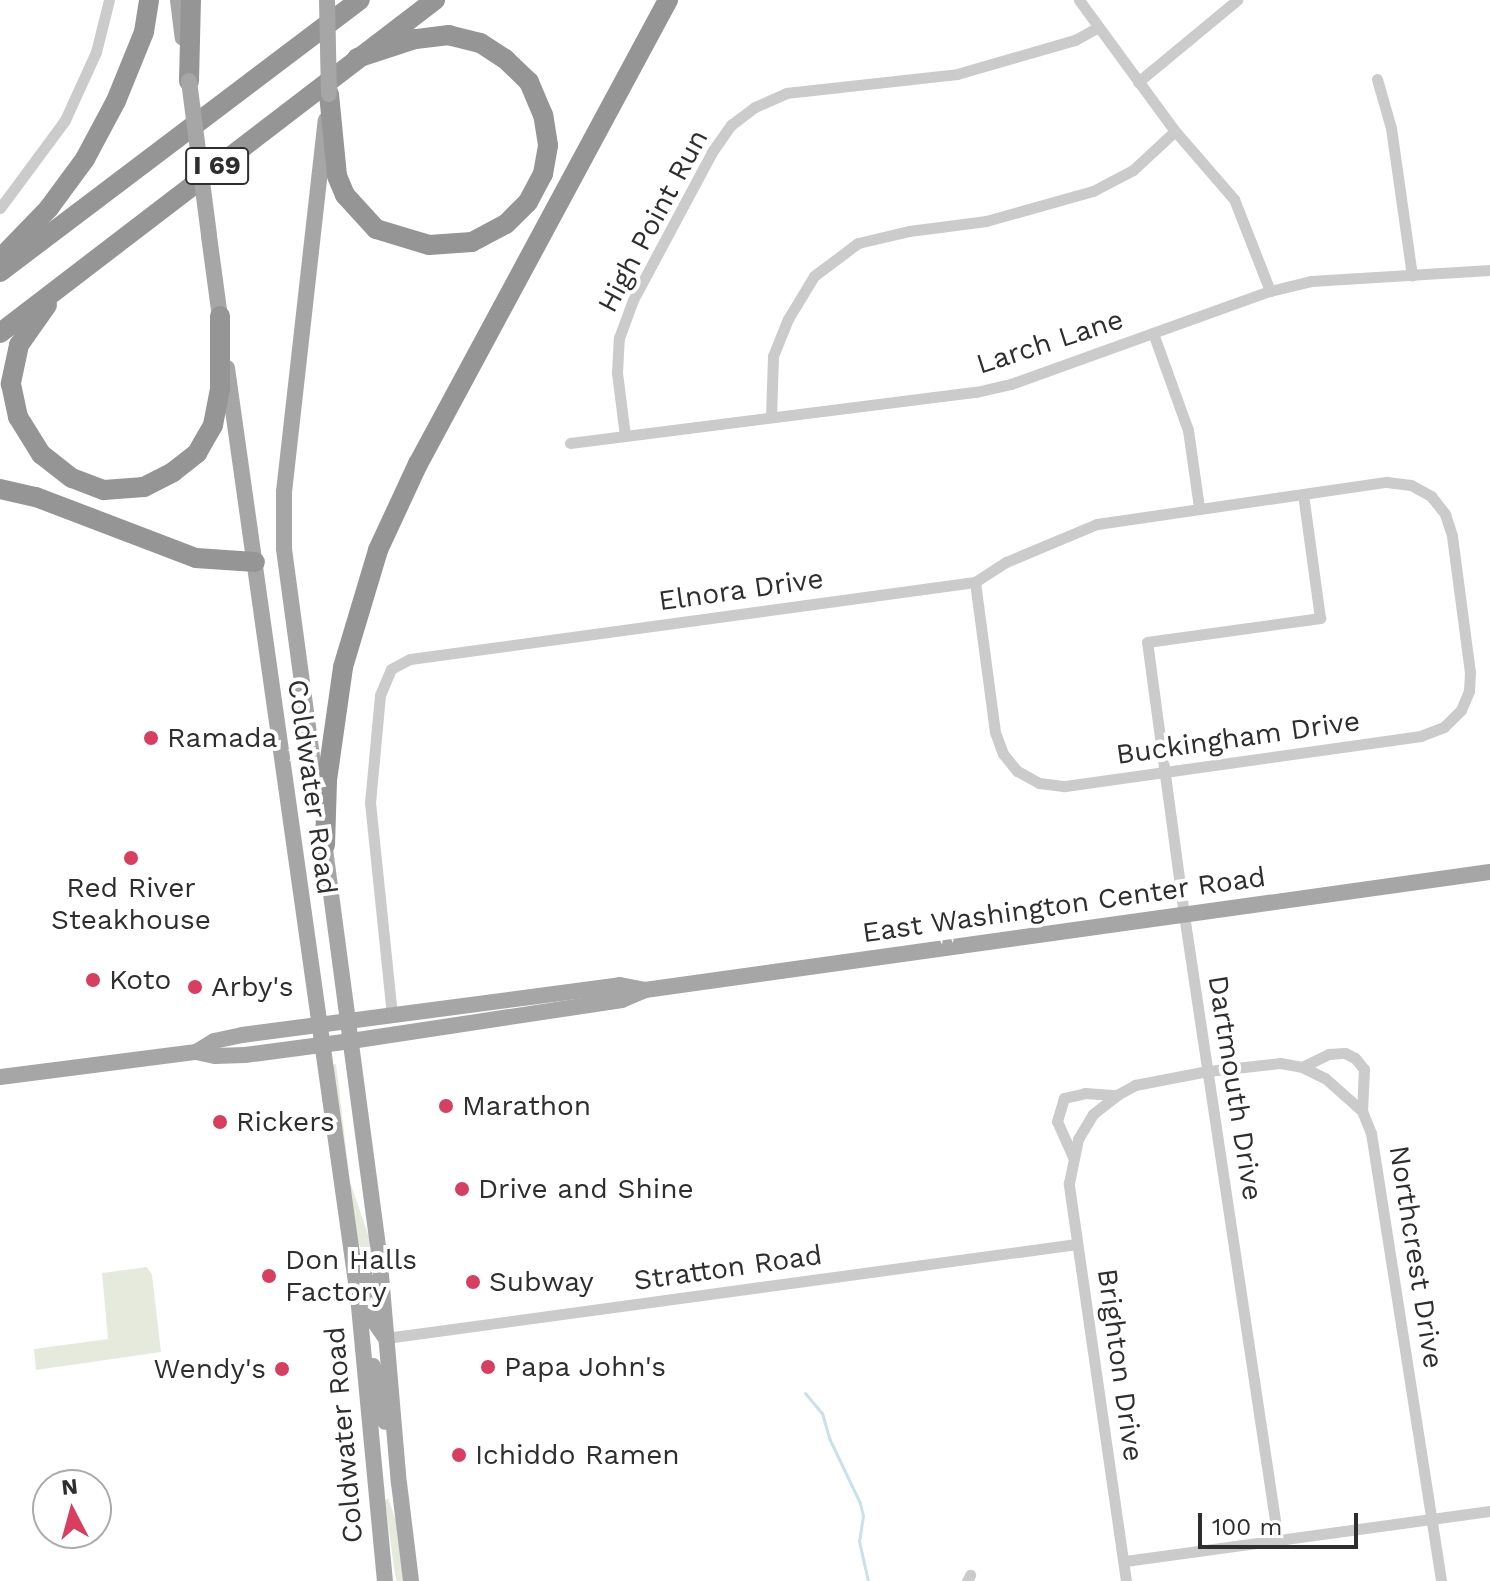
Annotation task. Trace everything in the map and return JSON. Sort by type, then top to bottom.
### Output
[{"type":"highway","points":[[0,259],[49,208],[85,159],[116,101],[144,32],[149,0]]},
{"type":"highway","points":[[189,81],[191,0]]},
{"type":"highway","name":"I 69","points":[[0,272],[360,0]]},
{"type":"highway","name":"I 69","points":[[0,333],[435,0]]},
{"type":"highway","points":[[325,845],[327,780],[343,667],[378,550],[418,464],[668,0]]},
{"type":"highway","points":[[329,94],[328,148],[337,176],[345,195],[359,214],[376,229],[429,245],[472,242],[506,224],[528,202],[543,174],[548,145],[543,115],[529,82],[505,59],[480,43],[449,35],[415,39],[357,58]]},
{"type":"highway","points":[[77,274],[45,308],[19,345],[11,384],[18,417],[41,454],[72,478],[104,490],[144,487],[173,472],[197,453],[213,425],[220,388],[220,316]]},
{"type":"highway","points":[[0,489],[36,497],[196,558],[255,562]]},
{"type":"main road","name":"Coldwater Road","points":[[178,0],[350,1244],[385,1581]]},
{"type":"main road","points":[[327,0],[329,94]]},
{"type":"main road","name":"Coldwater Road","points":[[328,148],[284,492],[284,548],[349,1021],[411,1581]]},
{"type":"main road","name":"East Washington Center Road","points":[[0,1077],[196,1052],[215,1056],[245,1055],[351,1041],[622,1000],[645,990],[1490,872]]},
{"type":"main road","name":"East Washington Center Road","points":[[196,1052],[214,1041],[318,1024],[620,985],[645,990]]},
{"type":"main road","points":[[350,1244],[357,1254],[371,1294],[373,1320],[386,1338]]},
{"type":"main road","points":[[361,1341],[370,1351],[387,1427],[394,1434]]},
{"type":"street","points":[[0,208],[65,120],[96,52],[109,0]]},
{"type":"street","points":[[1079,0],[1175,131],[1234,199],[1270,291]]},
{"type":"street","points":[[1138,82],[1237,0]]},
{"type":"street","name":"High Point Run","points":[[625,436],[617,373],[619,338],[633,300],[712,152],[731,125],[755,107],[786,93],[923,81],[957,74],[1075,40],[1097,28]]},
{"type":"street","points":[[1377,79],[1391,128],[1412,276]]},
{"type":"street","points":[[771,417],[773,356],[788,319],[814,276],[858,243],[909,231],[971,224],[1093,191],[1133,170],[1175,131]]},
{"type":"street","name":"Larch Lane","points":[[570,443],[976,392],[1011,384],[1270,291],[1311,281],[1490,270]]},
{"type":"street","points":[[1153,333],[1188,430],[1199,507]]},
{"type":"street","name":"Elnora Drive","points":[[392,1015],[370,825],[380,695],[391,669],[410,659],[975,582],[1006,562],[1097,524],[1386,482],[1411,485],[1431,496],[1445,514],[1452,536],[1470,672],[1469,691],[1461,710]]},
{"type":"street","name":"Dartmouth Drive","points":[[1278,1540],[1184,915],[1147,642],[1320,618],[1303,494]]},
{"type":"street","name":"Buckingham Drive","points":[[975,582],[995,732],[1003,754],[1017,771],[1039,783],[1063,786],[1421,736],[1444,727],[1461,710]]},
{"type":"street","points":[[1302,1067],[1329,1054],[1345,1053],[1355,1058],[1364,1069],[1362,1111]]},
{"type":"street","name":"Northcrest Drive","points":[[1208,1071],[1256,1064],[1302,1067],[1325,1078],[1362,1111],[1378,1155],[1441,1581]]},
{"type":"street","name":"Brighton Drive","points":[[1126,1581],[1069,1183],[1073,1157],[1085,1125],[1117,1095],[1159,1079],[1208,1071]]},
{"type":"street","name":"Brighton Drive","points":[[1073,1157],[1057,1121],[1064,1098],[1085,1093],[1117,1095]]},
{"type":"street","name":"Stratton Road","points":[[386,1338],[1077,1244]]},
{"type":"street","points":[[1125,1561],[1490,1511]]},
{"type":"shaded area","points":[[336,1064],[350,1182],[369,1237],[371,1284],[358,1241],[332,1065]]},
{"type":"shaded area","points":[[147,1267],[152,1275],[161,1352],[36,1370],[34,1349],[108,1339],[102,1273]]},
{"type":"shaded area","points":[[388,1498],[396,1521],[404,1581],[397,1581],[395,1575],[385,1501]]},
{"type":"waterway","points":[[805,1393],[822,1413],[829,1438],[860,1503],[863,1516],[859,1541],[868,1581]]},
{"type":"place","name":"Ramada","points":[[151,738]]},
{"type":"place","name":"Red River Steakhouse","points":[[131,858]]},
{"type":"place","name":"Koto","points":[[93,980]]},
{"type":"place","name":"Arby's","points":[[195,987]]},
{"type":"place","name":"Marathon","points":[[446,1106]]},
{"type":"place","name":"Rickers","points":[[220,1122]]},
{"type":"place","name":"Drive and Shine","points":[[462,1189]]},
{"type":"place","name":"Don Halls Factory","points":[[269,1276]]},
{"type":"place","name":"Subway","points":[[473,1282]]},
{"type":"place","name":"Papa John's","points":[[488,1367]]},
{"type":"place","name":"Wendy's","points":[[282,1369]]},
{"type":"place","name":"Ichiddo Ramen","points":[[459,1455]]}]
